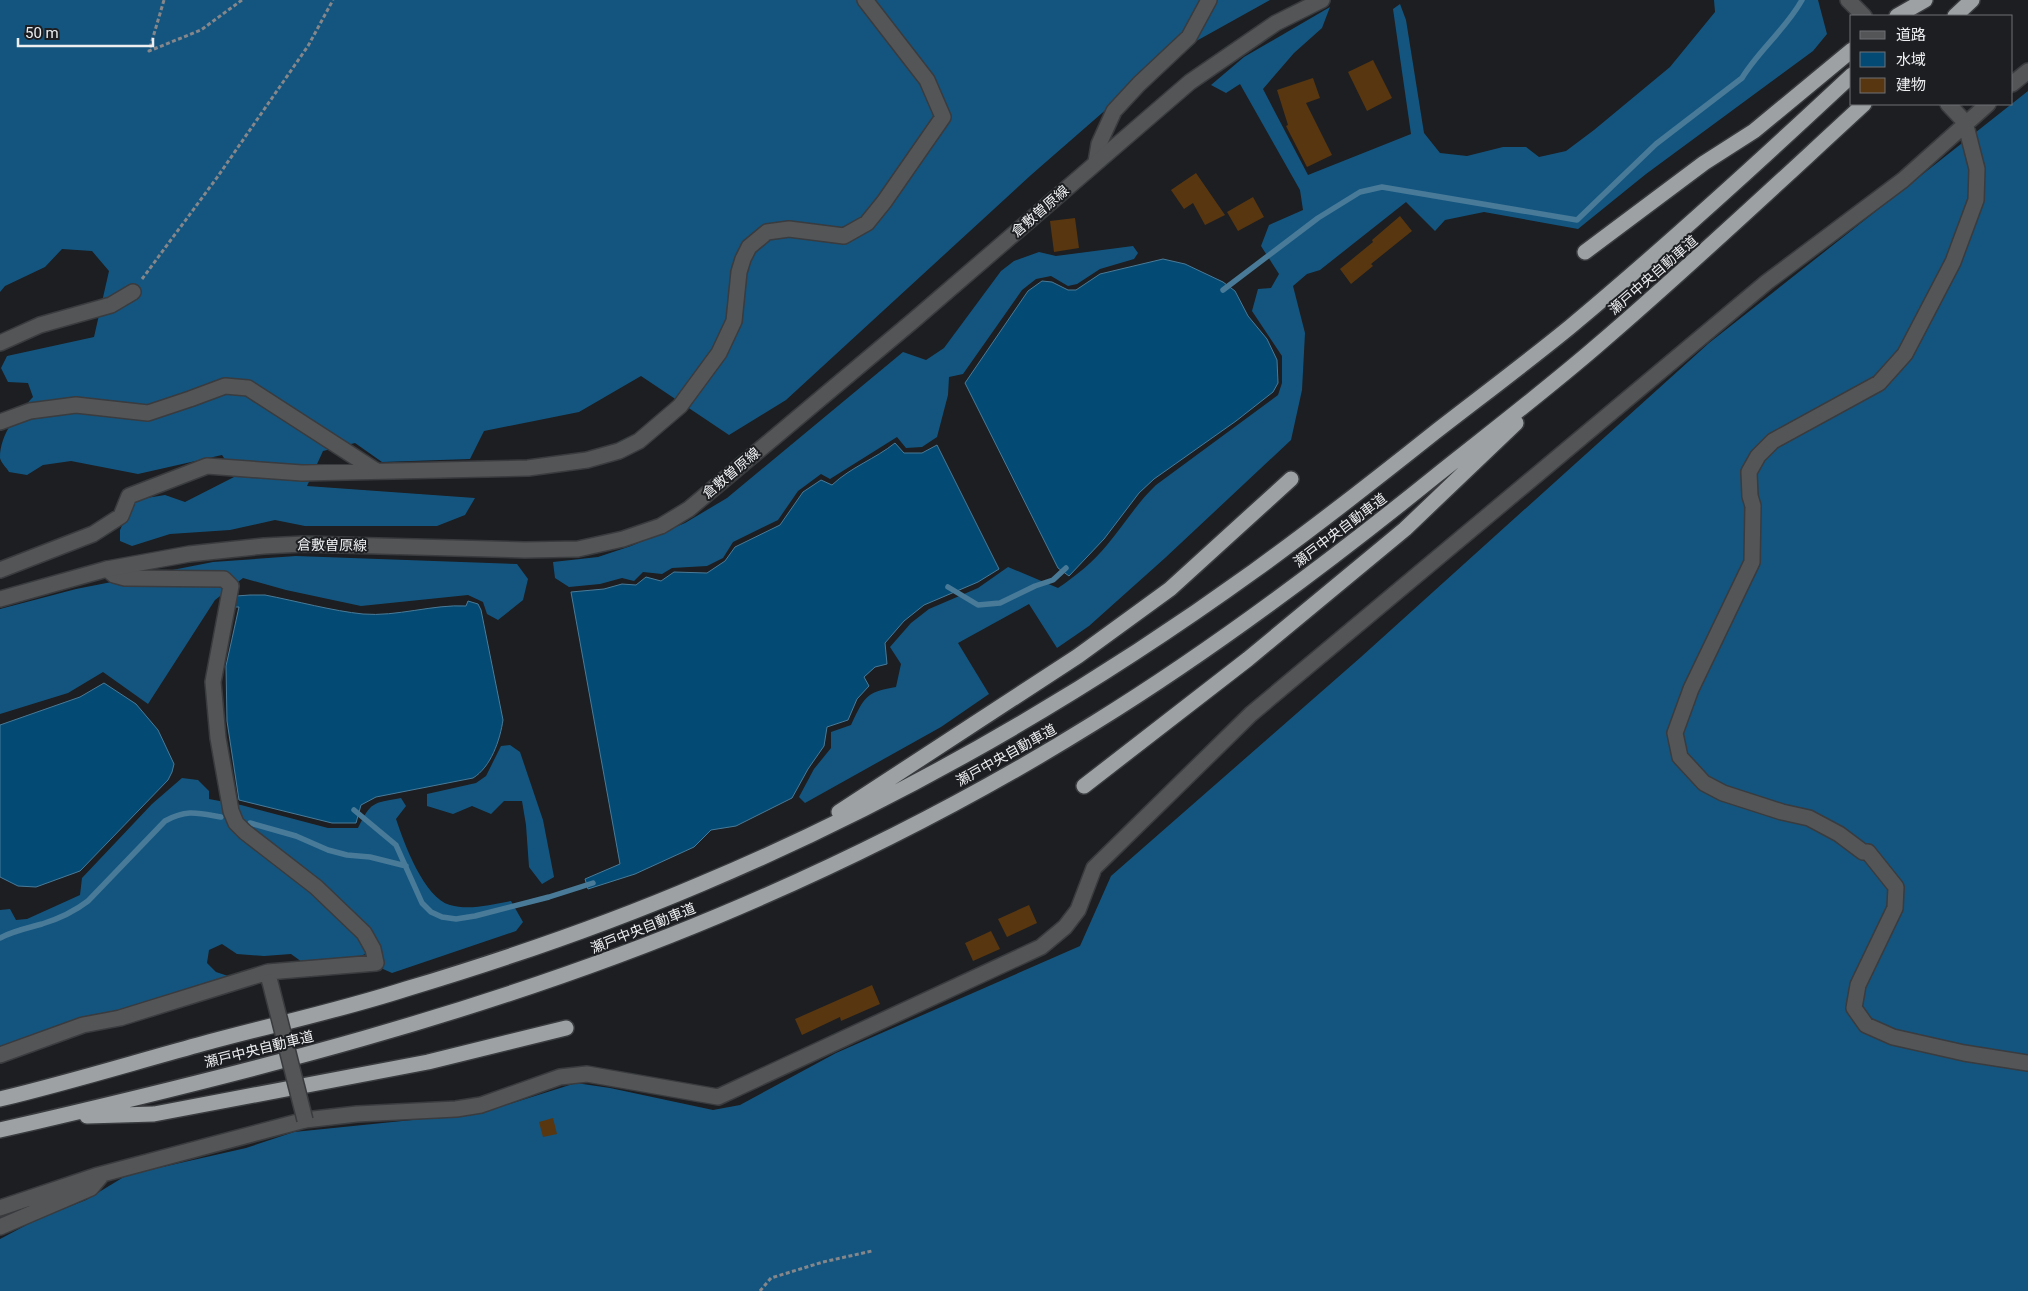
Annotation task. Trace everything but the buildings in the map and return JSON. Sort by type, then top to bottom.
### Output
[{"type":"highway","points":[[1899,15],[1925,0]]},
{"type":"highway","points":[[1915,15],[1931,0]]},
{"type":"highway","points":[[1956,15],[1972,0]]},
{"type":"highway","points":[[1585,252],[1704,163],[1754,130],[1850,52]]},
{"type":"highway","name":"瀬戸中央自動車道","points":[[0,1099],[116,1070],[194,1046],[402,991],[585,929],[699,885],[787,845],[942,768],[1030,718],[1157,638],[1252,572],[1341,506],[1567,329],[1686,227],[1850,77]]},
{"type":"highway","name":"瀬戸中央自動車道","points":[[0,1130],[63,1116],[426,1022],[541,985],[720,916],[858,852],[936,813],[1028,763],[1098,721],[1194,657],[1375,525],[1594,349],[1697,259],[1863,105]]},
{"type":"highway","points":[[1084,786],[1248,659],[1405,529],[1594,349]]},
{"type":"highway","points":[[787,845],[1078,656],[1170,589],[1291,479]]},
{"type":"highway","points":[[63,1116],[154,1114],[428,1062],[566,1028]]},
{"type":"street","points":[[0,570],[94,534],[121,516],[129,496],[207,466],[302,473],[528,468],[587,460],[619,451],[639,441],[680,406],[719,353],[734,321],[740,272],[743,258],[749,247],[767,232],[789,229],[844,236],[867,223],[884,202],[943,117],[927,80],[865,0]]},
{"type":"street","points":[[1096,162],[1098,144],[1114,111],[1139,84],[1190,37],[1209,0]]},
{"type":"street","name":"倉敷曽原線","points":[[0,599],[107,569],[189,554],[304,544],[525,550],[578,549],[623,539],[661,526],[696,503],[914,320],[1190,82],[1276,23],[1322,0]]},
{"type":"street","points":[[1848,0],[1863,15]]},
{"type":"street","points":[[2013,83],[2028,71]]},
{"type":"street","points":[[0,1208],[103,1174],[305,1120],[357,1114],[456,1109],[481,1105],[560,1077],[587,1074],[718,1097],[1041,947],[1065,927],[1078,910],[1094,868],[1251,714],[1767,282],[1903,180],[1965,122],[1987,105]]},
{"type":"street","points":[[1950,106],[1965,122],[1977,169],[1976,200],[1953,262],[1905,354],[1879,383],[1773,441],[1758,456],[1749,472],[1750,496],[1753,506],[1752,562],[1691,688],[1675,732],[1680,757],[1704,783],[1723,793],[1782,812],[1809,818],[1839,834],[1863,852],[1868,852],[1896,887],[1895,908],[1858,985],[1854,1008],[1866,1025],[1893,1037],[1964,1053],[2028,1063]]},
{"type":"street","points":[[0,343],[40,325],[111,305],[133,292]]},
{"type":"street","points":[[0,422],[30,411],[76,405],[148,413],[225,386],[248,388],[375,470]]},
{"type":"street","points":[[0,1055],[83,1025],[120,1018],[269,977],[376,963],[374,949],[364,933],[316,887],[244,832],[236,823],[231,812],[218,738],[212,682],[231,586],[224,579],[125,578],[114,575],[107,569]]},
{"type":"street","points":[[269,977],[305,1120]]},
{"type":"street","points":[[0,1227],[91,1188],[103,1174]]},
{"type":"path","points":[[164,0],[149,51],[201,30],[242,0]]},
{"type":"path","points":[[133,292],[216,179],[302,54],[334,0]]},
{"type":"path","points":[[760,1291],[771,1278],[823,1262],[872,1251]]},
{"type":"shaded area","points":[[0,0],[1270,0],[1164,59],[1031,175],[786,400],[729,435],[641,376],[579,412],[484,431],[470,459],[382,462],[355,443],[323,451],[307,486],[475,498],[465,515],[437,526],[305,526],[275,520],[230,530],[170,534],[132,546],[120,541],[120,530],[134,500],[165,495],[185,502],[236,476],[222,455],[138,474],[71,461],[43,465],[27,475],[9,472],[0,458],[6,432],[33,397],[28,383],[8,382],[1,368],[7,356],[94,337],[109,271],[92,251],[62,249],[45,267],[5,286],[0,292]]},
{"type":"shaded area","points":[[1714,0],[1818,0],[1827,34],[1813,51],[1646,174],[1578,229],[1484,212],[1445,220],[1435,231],[1406,202],[1320,270],[1307,274],[1293,286],[1305,333],[1302,390],[1291,440],[1089,626],[1057,648],[1029,604],[958,643],[989,694],[941,727],[805,803],[799,797],[814,769],[831,748],[831,732],[851,725],[863,702],[872,694],[896,687],[901,664],[890,647],[911,623],[929,609],[978,588],[1008,567],[1058,588],[1078,574],[1096,557],[1156,485],[1278,395],[1282,383],[1282,356],[1252,311],[1258,289],[1271,288],[1279,274],[1261,246],[1269,225],[1303,210],[1300,190],[1240,84],[1226,93],[1211,85],[1244,57],[1330,7],[1322,28],[1294,53],[1263,89],[1308,175],[1411,134],[1393,9],[1400,4],[1406,20],[1424,133],[1440,153],[1467,156],[1503,147],[1526,147],[1539,157],[1566,151],[1670,67],[1715,12]]},
{"type":"shaded area","points":[[2028,91],[2028,1291],[0,1291],[0,1239],[36,1220],[86,1200],[127,1175],[246,1148],[294,1132],[481,1113],[576,1083],[610,1088],[713,1110],[740,1105],[836,1053],[1080,946],[1111,876],[1361,657],[1709,343],[2010,105],[2013,105],[2013,103]]},
{"type":"shaded area","points":[[1133,246],[1138,253],[1134,259],[1100,269],[1077,284],[1068,286],[1051,276],[1036,279],[1022,290],[963,374],[949,377],[948,395],[937,437],[922,447],[906,448],[897,437],[830,479],[821,474],[798,491],[778,520],[733,542],[723,558],[707,566],[672,568],[662,574],[643,572],[634,581],[622,578],[600,584],[569,587],[555,578],[553,562],[598,557],[631,546],[685,523],[727,498],[903,352],[926,360],[944,348],[1001,271],[1014,261],[1039,252],[1056,256]]},
{"type":"shaded area","points":[[296,556],[517,564],[528,579],[523,600],[498,620],[487,614],[483,602],[468,595],[361,606],[286,590],[243,578],[215,600],[148,704],[103,672],[68,693],[0,714],[0,609],[76,589],[213,562]]},
{"type":"shaded area","points":[[510,745],[520,752],[543,820],[554,877],[542,884],[529,867],[522,801],[504,801],[491,814],[472,806],[453,814],[427,806],[427,794],[476,783],[486,776],[501,746]]},
{"type":"shaded area","points":[[182,778],[198,780],[209,791],[209,799],[241,805],[328,828],[358,828],[366,813],[374,805],[401,798],[406,806],[396,819],[416,868],[432,892],[441,900],[458,907],[481,906],[511,901],[523,922],[516,931],[392,973],[383,969],[377,950],[357,957],[302,962],[291,954],[264,956],[237,954],[222,944],[209,950],[207,963],[216,972],[228,976],[228,980],[0,1050],[0,910],[10,909],[16,920],[27,919],[80,895],[82,878],[152,804]]},
{"type":"water","points":[[1163,259],[1185,264],[1223,282],[1235,291],[1248,316],[1267,339],[1277,360],[1278,383],[1273,392],[1236,421],[1154,479],[1139,493],[1104,539],[1069,576],[1058,568],[965,383],[1028,291],[1042,281],[1052,282],[1068,290],[1076,290],[1100,274]]},
{"type":"water","points":[[895,443],[904,453],[922,453],[937,445],[999,569],[978,582],[924,605],[904,621],[885,643],[887,664],[875,667],[864,677],[869,686],[857,699],[848,720],[827,727],[824,746],[808,769],[792,798],[736,826],[711,830],[694,847],[635,874],[588,889],[585,879],[620,864],[571,592],[604,589],[622,584],[636,585],[646,577],[661,581],[674,572],[707,573],[725,561],[735,547],[780,525],[803,492],[821,480],[832,485],[847,473]]},
{"type":"water","points":[[265,595],[363,614],[389,614],[441,607],[466,606],[468,601],[478,604],[481,610],[503,720],[500,736],[490,760],[473,778],[376,797],[361,805],[356,823],[332,823],[239,800],[227,721],[226,666],[239,607],[234,607],[236,596]]},
{"type":"water","points":[[104,683],[136,704],[158,730],[174,764],[172,772],[168,780],[80,871],[36,887],[18,886],[0,877],[0,725],[80,697]]},
{"type":"waterway","points":[[1223,290],[1318,218],[1360,192],[1382,187],[1577,220],[1656,144],[1742,78],[1756,58],[1796,11],[1802,0]]},
{"type":"waterway","points":[[948,587],[978,605],[1000,603],[1035,586],[1053,580],[1066,568]]},
{"type":"waterway","points":[[354,810],[396,845],[422,903],[431,912],[442,917],[456,919],[475,916],[549,897],[593,883]]},
{"type":"waterway","points":[[0,938],[54,920],[83,905],[165,821],[186,813],[221,817]]},
{"type":"waterway","points":[[250,823],[296,836],[328,850],[347,855],[370,857],[406,866]]}]
